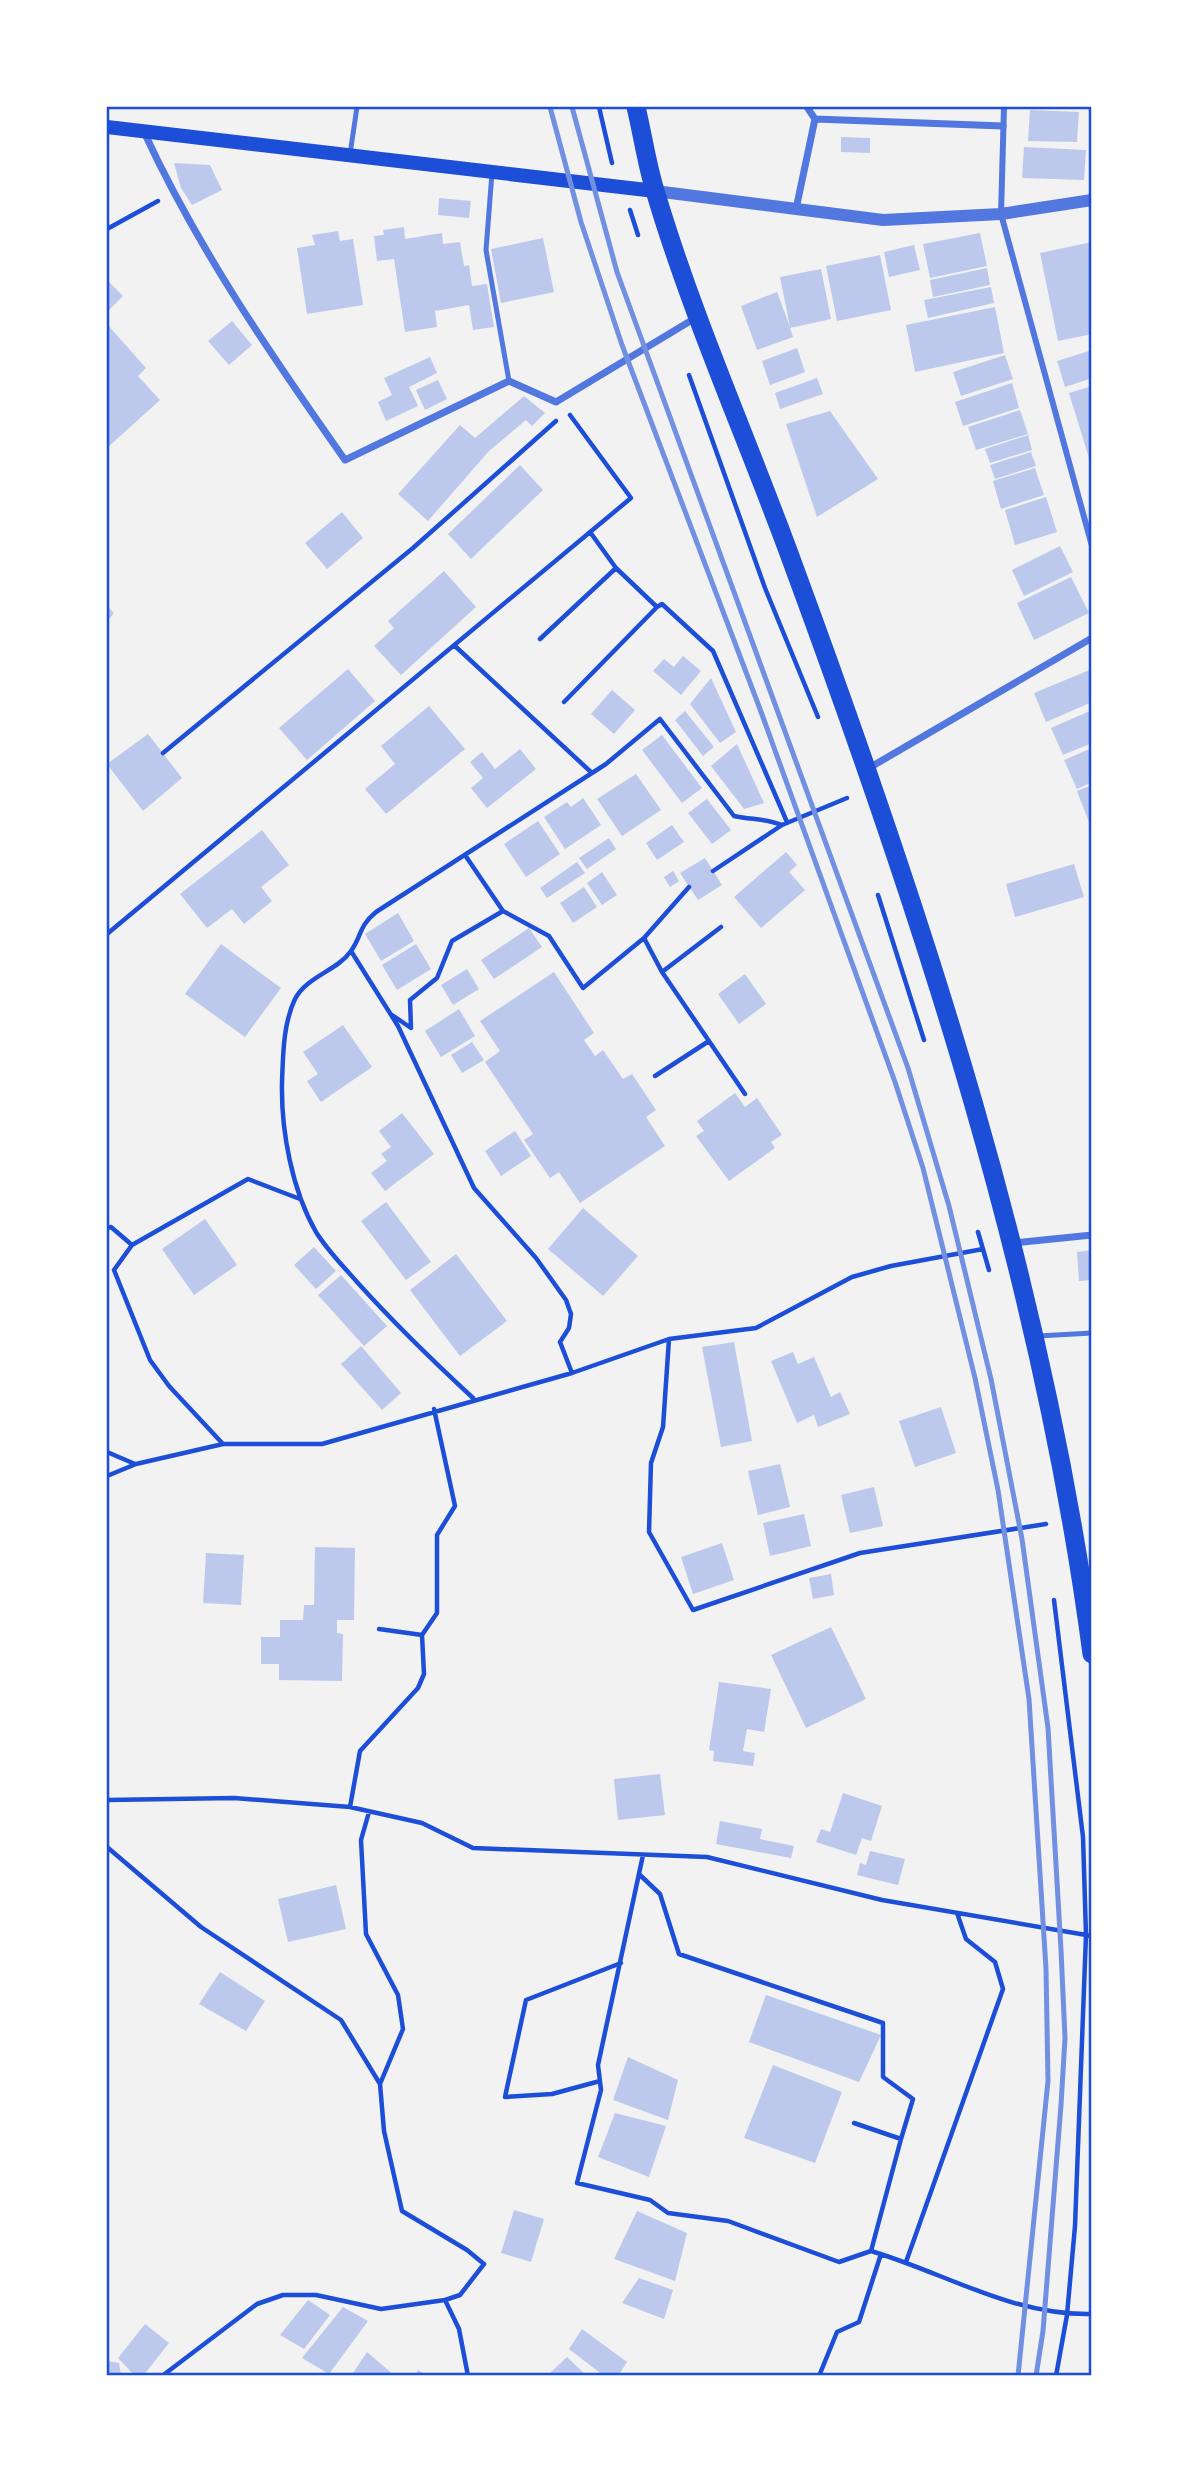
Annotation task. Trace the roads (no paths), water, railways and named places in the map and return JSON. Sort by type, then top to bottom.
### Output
[{"type":"highway","points":[[636,107],[655,191],[698,317],[794,568],[915,914],[1014,1243],[1073,1520],[1092,1654]]},
{"type":"main road","points":[[107,127],[655,191]]},
{"type":"street","points":[[796,209],[815,118],[807,107]]},
{"type":"street","points":[[1004,107],[1000,214],[1092,546]]},
{"type":"street","points":[[815,118],[1003,126]]},
{"type":"street","points":[[142,129],[172,193],[268,352],[345,460],[509,381],[556,402],[698,317]]},
{"type":"street","points":[[655,191],[883,220],[1000,214],[1092,200]]},
{"type":"street","points":[[866,771],[1092,639]]},
{"type":"street","points":[[1014,1243],[1092,1235]]},
{"type":"lane","points":[[349,157],[357,107]]},
{"type":"lane","points":[[492,172],[486,250],[509,381]]},
{"type":"lane","points":[[1035,1336],[1092,1333]]},
{"type":"railway","points":[[550,107],[581,222],[622,345],[760,709],[895,1082],[923,1168],[975,1378],[998,1490],[1029,1699],[1046,1969],[1048,2081],[1018,2376]]},
{"type":"railway","points":[[572,107],[617,272],[908,1068],[949,1206],[991,1379],[1022,1539],[1048,1728],[1065,2038],[1043,2331],[1036,2376]]}]
